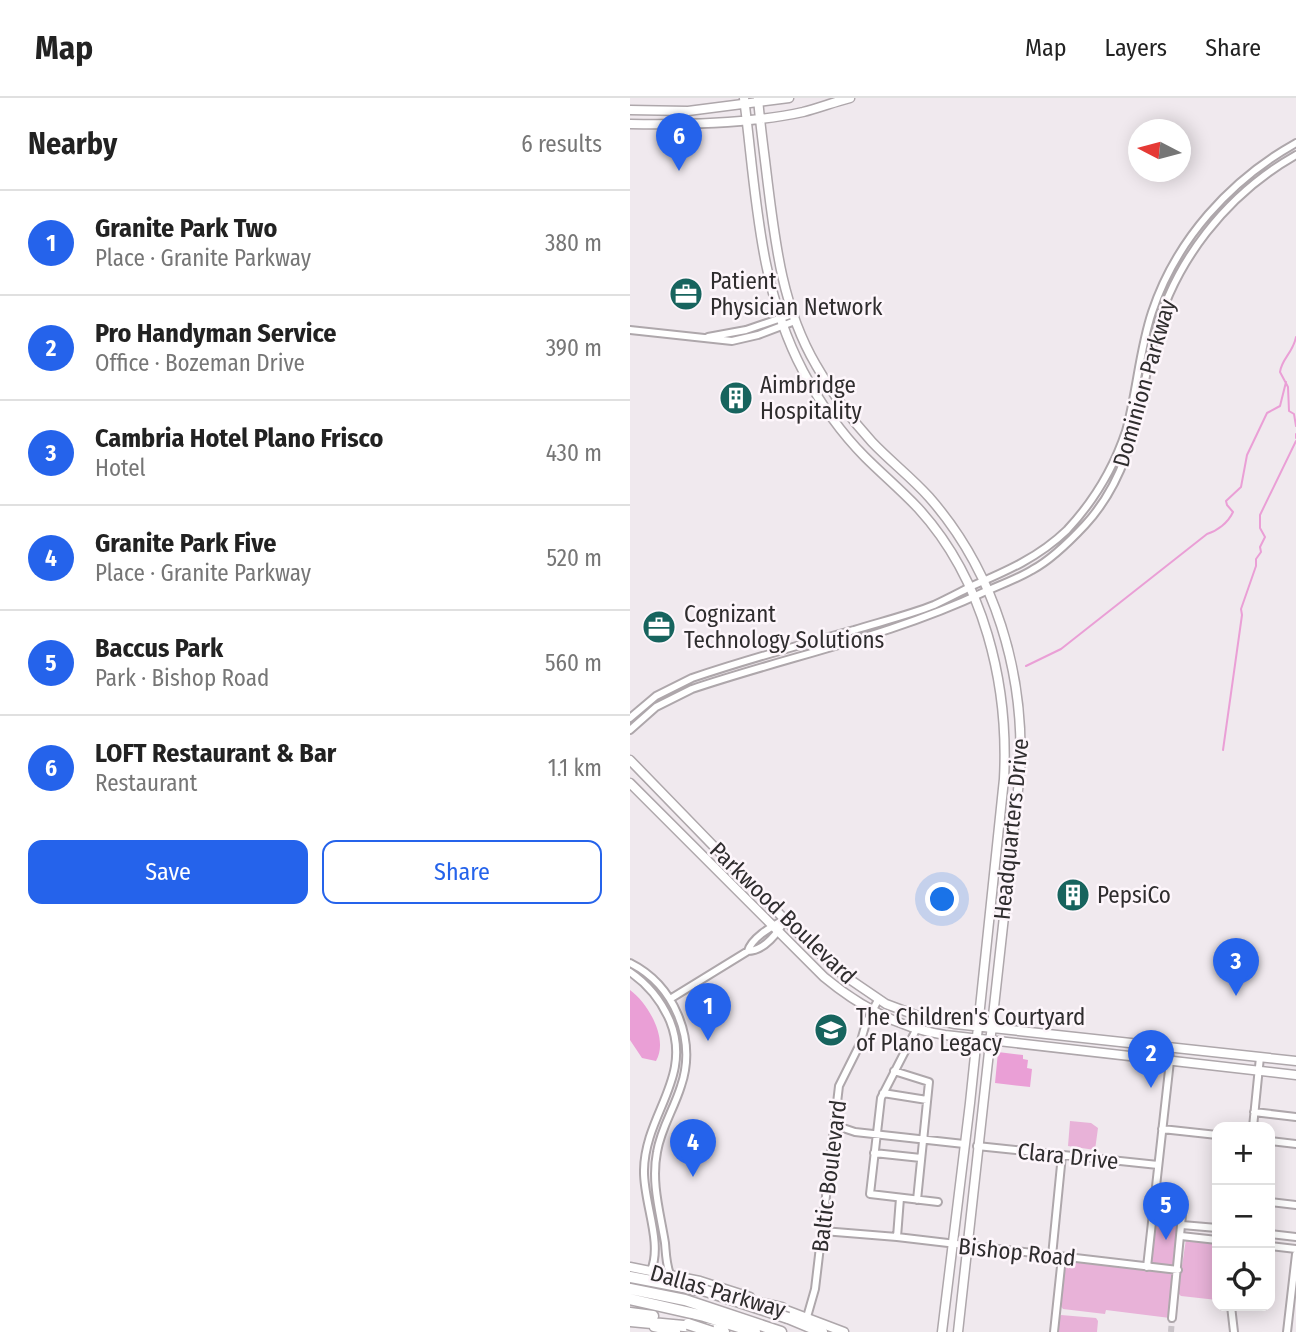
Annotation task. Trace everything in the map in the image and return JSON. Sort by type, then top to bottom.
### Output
[{"type":"highway","points":[[630,1275],[782,1308]]},
{"type":"highway","points":[[630,1275],[691,1286],[789,1318],[822,1332]]},
{"type":"highway","points":[[630,1289],[685,1300],[781,1332]]},
{"type":"highway","points":[[630,1299],[695,1313],[755,1332]]},
{"type":"highway","points":[[630,1313],[712,1332]]},
{"type":"highway","points":[[630,1321],[688,1325]]},
{"type":"highway","points":[[630,1321],[724,1332]]},
{"type":"main road","points":[[630,110],[688,111],[789,98]]},
{"type":"main road","points":[[630,124],[760,118],[802,112],[850,98]]},
{"type":"main road","name":"Headquarters Drive","points":[[758,101],[778,258],[794,317],[816,366],[869,439],[915,482],[944,516],[963,544],[1000,622],[1013,668],[1020,710],[1018,792],[958,1332]]},
{"type":"main road","name":"Headquarters Drive","points":[[744,102],[766,272],[782,322],[811,385],[832,417],[859,450],[926,519],[958,565],[990,644],[1000,687],[1005,752],[978,1027],[942,1332]]},
{"type":"main road","points":[[758,217],[771,215]]},
{"type":"main road","points":[[859,450],[869,439]]},
{"type":"main road","name":"Parkwood Boulevard","points":[[630,760],[833,967],[878,1000],[918,1016],[978,1027],[1296,1061]]},
{"type":"main road","name":"Parkwood Boulevard","points":[[630,783],[824,977],[872,1011],[916,1030],[1296,1075]]},
{"type":"main road","points":[[692,846],[703,835]]},
{"type":"main road","points":[[1089,1052],[1091,1039]]},
{"type":"main road","points":[[964,1144],[977,1146]]},
{"type":"main road","name":"Dallas Parkway","points":[[630,1267],[700,1281],[844,1332]]},
{"type":"main road","points":[[630,1321],[676,1332]]},
{"type":"street","name":"Dominion Parkway","points":[[630,718],[670,688],[719,669],[933,606],[1017,568],[1042,551],[1066,530],[1085,508],[1104,481],[1118,453],[1126,429],[1141,351],[1157,299],[1179,255],[1204,218],[1239,182],[1296,143]]},
{"type":"street","name":"Dominion Parkway","points":[[630,730],[656,707],[674,697],[718,680],[933,615],[1034,569],[1058,551],[1086,524],[1107,495],[1121,468],[1134,436],[1154,339],[1165,303],[1179,274],[1200,240],[1228,208],[1261,179],[1296,155]]},
{"type":"street","points":[[1222,201],[1228,208]]},
{"type":"street","points":[[1157,299],[1165,303]]},
{"type":"street","points":[[630,330],[706,338],[794,317]]},
{"type":"street","points":[[1132,400],[1142,401]]},
{"type":"street","points":[[867,626],[870,635]]},
{"type":"street","points":[[670,688],[674,697]]},
{"type":"street","points":[[662,1003],[748,951],[754,951],[785,919]]},
{"type":"street","points":[[630,963],[657,981],[671,999],[684,1033],[684,1076],[659,1139],[655,1172],[657,1204],[666,1265],[670,1274]]},
{"type":"street","points":[[630,972],[662,1003],[676,1036],[675,1074],[649,1136],[644,1169],[647,1206],[654,1235],[655,1253],[651,1270]]},
{"type":"street","name":"Baltic Boulevard","points":[[807,1317],[815,1289],[839,1086],[878,1000]]},
{"type":"street","points":[[916,1030],[883,1093],[879,1107],[870,1194],[938,1202]]},
{"type":"street","points":[[1147,1267],[1172,1048]]},
{"type":"street","points":[[1253,1122],[1260,1057]]},
{"type":"street","points":[[894,1071],[929,1082],[917,1200]]},
{"type":"street","points":[[675,1074],[684,1076]]},
{"type":"street","points":[[883,1093],[927,1100]]},
{"type":"street","points":[[1254,1112],[1296,1117]]},
{"type":"street","points":[[834,1125],[855,1132],[964,1144]]},
{"type":"street","points":[[1162,1129],[1212,1134]]},
{"type":"street","points":[[649,1136],[659,1139]]},
{"type":"street","points":[[1275,1142],[1296,1144]]},
{"type":"street","name":"Clara Drive","points":[[977,1146],[1158,1166]]},
{"type":"street","points":[[874,1153],[921,1158]]},
{"type":"street","points":[[1052,1256],[1062,1155]]},
{"type":"street","points":[[897,1237],[900,1198]]},
{"type":"street","points":[[1275,1203],[1296,1205]]},
{"type":"street","points":[[647,1206],[657,1204]]},
{"type":"street","points":[[1154,1208],[1177,1210],[1182,1215],[1172,1318]]},
{"type":"street","points":[[1182,1225],[1212,1228]]},
{"type":"street","name":"Bishop Road","points":[[823,1231],[897,1237],[1178,1270]]},
{"type":"street","points":[[1275,1235],[1296,1237]]},
{"type":"street","points":[[1181,1236],[1212,1239]]},
{"type":"street","points":[[1275,1247],[1296,1249]]},
{"type":"street","points":[[1287,1332],[1296,1254]]},
{"type":"street","points":[[1054,1332],[1062,1257]]},
{"type":"street","points":[[1232,1311],[1234,1332]]},
{"type":"shaded area","points":[[630,990],[643,1003],[655,1022],[660,1042],[656,1061],[642,1058],[630,1040]]},
{"type":"shaded area","points":[[998,1052],[1023,1055],[1023,1059],[1028,1060],[1027,1068],[1032,1069],[1030,1087],[995,1083]]},
{"type":"shaded area","points":[[1070,1121],[1091,1123],[1098,1128],[1095,1150],[1068,1146]]},
{"type":"shaded area","points":[[1160,1211],[1177,1214],[1181,1219],[1175,1265],[1172,1266],[1154,1265],[1150,1261],[1156,1215]]},
{"type":"shaded area","points":[[1186,1239],[1212,1242],[1212,1299],[1181,1296],[1178,1293]]},
{"type":"shaded area","points":[[1068,1261],[1173,1273],[1170,1318],[1106,1310],[1105,1314],[1063,1309],[1060,1305],[1065,1265]]},
{"type":"shaded area","points":[[1061,1315],[1096,1318],[1097,1332],[1057,1332]]},
{"type":"waterway","points":[[1296,337],[1280,372],[1288,387],[1289,411],[1294,414],[1296,426]]},
{"type":"waterway","points":[[1026,666],[1061,649],[1207,534],[1225,523],[1233,512],[1226,501],[1241,487],[1247,455],[1267,413],[1280,406],[1286,382]]},
{"type":"waterway","points":[[1223,750],[1241,609],[1265,537],[1260,528],[1260,515],[1296,441]]},
{"type":"tunnel","points":[[1171,1332],[1172,1318]]},
{"type":"place","name":"LOFT Restaurant & Bar","points":[[679,171]]},
{"type":"place","name":"Patient Physician Network","points":[[686,294]]},
{"type":"place","name":"Aimbridge Hospitality","points":[[736,398]]},
{"type":"place","name":"Cognizant Technology Solutions","points":[[659,627]]},
{"type":"place","name":"PepsiCo","points":[[1073,895]]},
{"type":"place","name":"Cambria Hotel Plano Frisco","points":[[1236,996]]},
{"type":"place","name":"The Children's Courtyard of Plano Legacy","points":[[831,1030]]},
{"type":"place","name":"Granite Park Two","points":[[708,1041]]},
{"type":"place","name":"Pro Handyman Service","points":[[1151,1088]]},
{"type":"place","name":"Granite Park Five","points":[[693,1177]]},
{"type":"place","name":"Baccus Park","points":[[1166,1240]]}]
